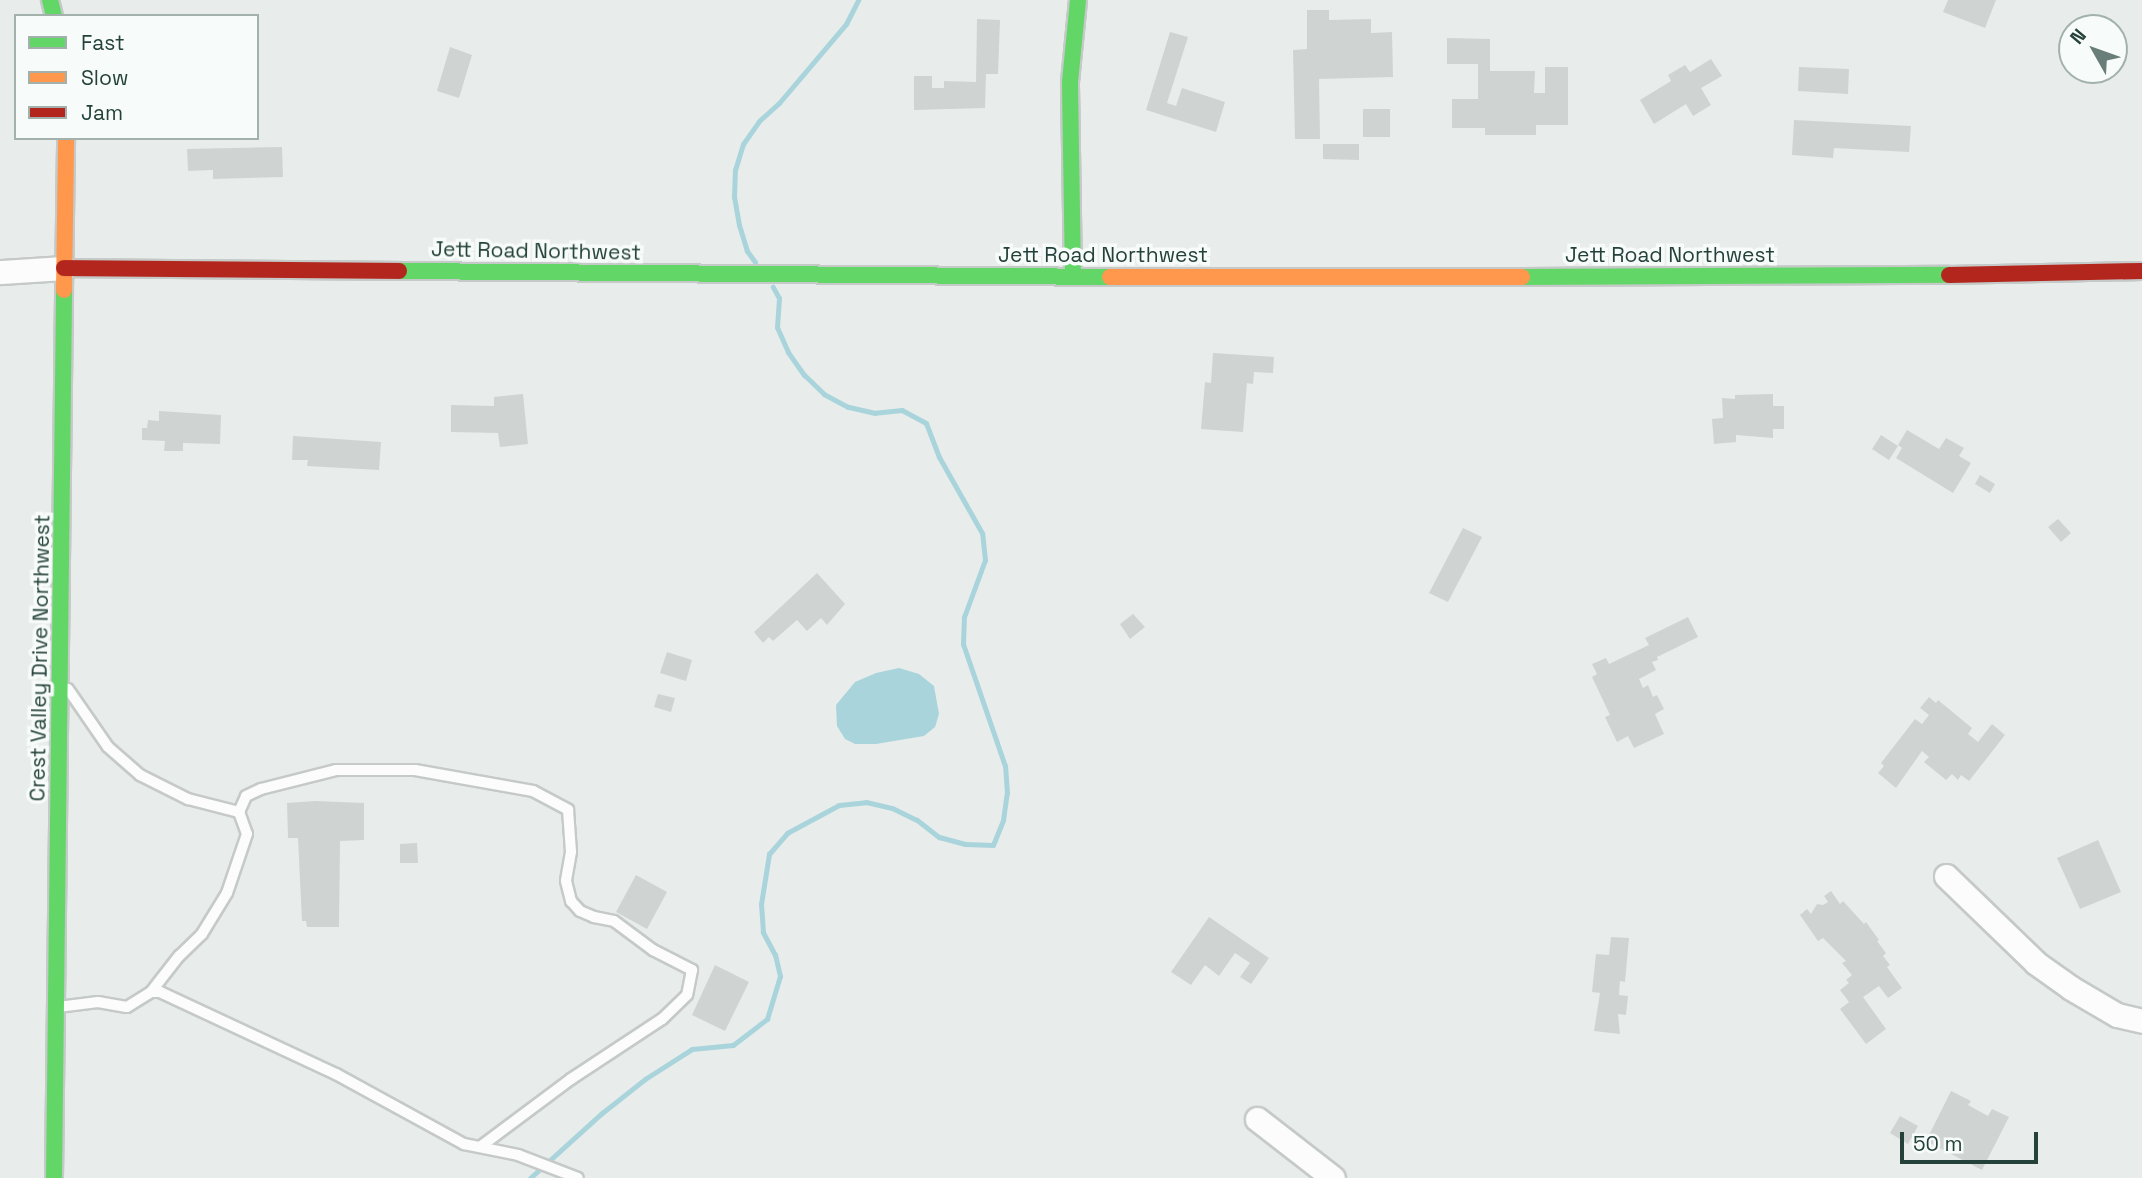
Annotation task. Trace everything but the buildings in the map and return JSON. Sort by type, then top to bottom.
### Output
[{"type":"street","points":[[1073,277],[1069,82],[1078,0]]},
{"type":"street","name":"Crest Valley Drive Northwest","points":[[54,1178],[66,140]]},
{"type":"street","points":[[0,272],[64,268]]},
{"type":"street","name":"Jett Road Northwest","points":[[64,268],[1073,277],[1876,276],[2142,271]]},
{"type":"street","points":[[1946,876],[2036,963],[2071,988],[2117,1015],[2142,1021]]},
{"type":"street","points":[[1257,1119],[1333,1178]]},
{"type":"lane","points":[[61,681],[108,747],[140,775],[188,799],[239,812]]},
{"type":"lane","points":[[55,1007],[98,1002],[127,1007],[151,992],[179,956],[202,934],[227,893],[247,834],[239,812],[246,796],[261,789],[336,770],[415,770],[533,791],[568,810],[571,852],[566,881],[570,901],[587,914],[614,921],[653,950],[692,970],[687,995],[663,1018],[571,1079],[481,1146]]},
{"type":"lane","points":[[151,992],[160,992],[207,1012],[336,1074],[452,1138],[541,1164],[575,1177]]},
{"type":"water","points":[[899,668],[919,674],[934,686],[939,714],[935,727],[924,736],[876,744],[855,744],[845,739],[837,726],[836,705],[855,682],[876,673]]},
{"type":"waterway","points":[[755,262],[747,251],[734,197],[735,170],[743,144],[759,121],[779,103],[846,24],[858,0]]},
{"type":"waterway","points":[[530,1178],[602,1113],[645,1079],[692,1049],[733,1045],[767,1019],[780,976],[775,955],[763,932],[761,904],[769,854],[787,833],[839,805],[866,802],[892,808],[917,820],[939,837],[965,844],[993,845],[1003,820],[1007,793],[1005,766],[963,644],[964,617],[985,560],[982,533],[939,457],[926,423],[902,410],[875,413],[848,407],[824,394],[804,375],[788,352],[777,327],[779,298],[773,287]]},
{"type":"traffic: fast","points":[[50,0],[54,14]]},
{"type":"traffic: fast","points":[[1073,277],[1070,82],[1078,0]]},
{"type":"traffic: fast","points":[[399,271],[1110,277]]},
{"type":"traffic: fast","points":[[1522,277],[1949,275]]},
{"type":"traffic: fast","points":[[54,1178],[64,290]]},
{"type":"traffic: slow","points":[[64,290],[66,140]]},
{"type":"traffic: slow","points":[[1110,277],[1522,277]]},
{"type":"traffic: jam","points":[[64,268],[399,271]]},
{"type":"traffic: jam","points":[[1949,275],[2142,271]]}]
